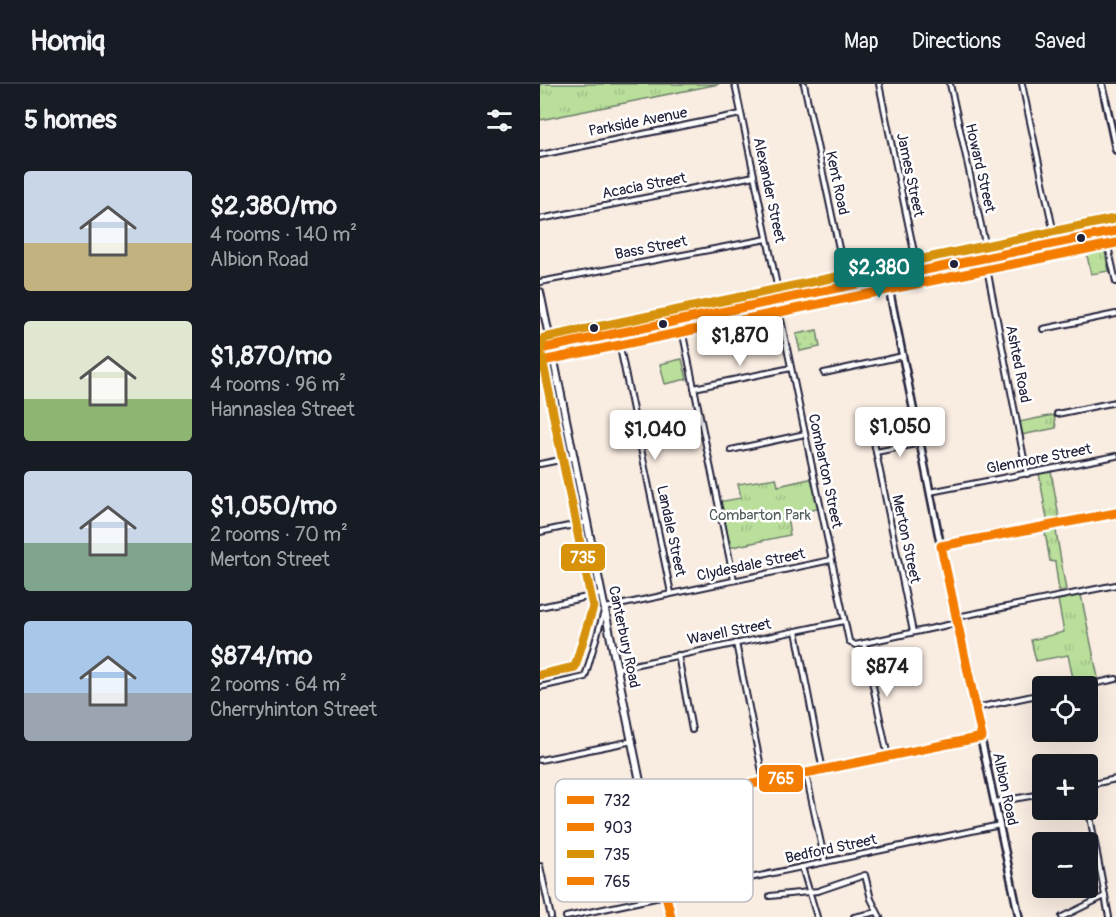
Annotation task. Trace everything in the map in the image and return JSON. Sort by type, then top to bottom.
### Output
[{"type":"main road","points":[[540,349],[1116,231]]},
{"type":"main road","name":"Canterbury Road","points":[[540,292],[640,779]]},
{"type":"main road","name":"Canterbury Road","points":[[667,902],[671,917]]},
{"type":"street","name":"Alexander Street","points":[[735,84],[779,300]]},
{"type":"street","name":"Kent Road","points":[[804,84],[847,286]]},
{"type":"street","name":"James Street","points":[[879,84],[918,272]]},
{"type":"street","name":"Howard Street","points":[[950,84],[986,258]]},
{"type":"street","points":[[1022,84],[1057,243]]},
{"type":"street","points":[[1102,84],[1116,150]]},
{"type":"street","name":"Parkside Avenue","points":[[540,154],[741,114]]},
{"type":"street","name":"Acacia Street","points":[[540,219],[754,176]]},
{"type":"street","points":[[1105,233],[1116,282]]},
{"type":"street","name":"Bass Street","points":[[540,282],[767,239]]},
{"type":"street","name":"Ashted Road","points":[[986,258],[1028,474]]},
{"type":"street","name":"Albion Road","points":[[887,278],[1019,917]]},
{"type":"street","name":"Combarton Street","points":[[779,300],[844,621],[852,644],[864,643]]},
{"type":"street","points":[[1043,329],[1116,314]]},
{"type":"street","points":[[680,320],[734,580]]},
{"type":"street","name":"Landale Street","points":[[617,333],[671,593]]},
{"type":"street","points":[[824,373],[903,356]]},
{"type":"street","points":[[694,388],[791,368]]},
{"type":"street","points":[[1057,414],[1116,402]]},
{"type":"street","name":"Merton Street","points":[[868,413],[914,632]]},
{"type":"street","points":[[731,450],[805,434]]},
{"type":"street","points":[[876,452],[921,442]]},
{"type":"street","name":"Glenmore Street","points":[[930,492],[1116,456]]},
{"type":"street","points":[[540,464],[575,457]]},
{"type":"street","points":[[941,546],[1116,513]]},
{"type":"street","points":[[540,532],[588,522]]},
{"type":"street","name":"Clydesdale Street","points":[[605,608],[831,560]]},
{"type":"street","points":[[888,757],[864,643],[1116,585]]},
{"type":"street","points":[[540,607],[603,593]]},
{"type":"street","points":[[540,687],[585,677],[605,608]]},
{"type":"street","name":"Wavell Street","points":[[618,668],[844,621]]},
{"type":"street","points":[[796,631],[823,771]]},
{"type":"street","points":[[736,643],[764,782]]},
{"type":"street","points":[[678,655],[692,730]]},
{"type":"street","points":[[1098,683],[1116,680]]},
{"type":"street","points":[[976,708],[1032,696]]},
{"type":"street","points":[[753,784],[982,737]]},
{"type":"street","points":[[540,760],[633,741]]},
{"type":"street","points":[[806,774],[825,862]]},
{"type":"street","points":[[1098,783],[1116,779]]},
{"type":"street","points":[[995,802],[1032,796]]},
{"type":"street","points":[[1091,820],[1109,917]]},
{"type":"street","name":"Bedford Street","points":[[753,877],[1000,825]]},
{"type":"street","points":[[540,866],[551,917]]},
{"type":"street","points":[[802,867],[817,917]]},
{"type":"street","points":[[770,896],[818,891],[865,875],[880,917]]},
{"type":"street","points":[[1062,917],[1105,896]]},
{"type":"street","name":"Bedford Street","points":[[566,917],[637,902]]},
{"type":"street","points":[[854,917],[877,912]]},
{"type":"green space","points":[[540,84],[719,84],[540,120]]},
{"type":"green space","points":[[1103,242],[1109,271],[1091,274],[1085,246]]},
{"type":"green space","points":[[817,330],[820,347],[800,351],[796,334]]},
{"type":"green space","points":[[682,359],[687,379],[665,384],[660,364]]},
{"type":"green space","points":[[1054,415],[1056,428],[1021,435],[1019,422]]},
{"type":"green space","points":[[1051,471],[1060,523],[1055,525],[1066,590],[1059,591],[1055,562],[1050,561],[1044,527],[1048,525],[1039,473]]},
{"type":"green space","name":"Combarton Park","points":[[776,478],[778,486],[814,478],[821,508],[787,516],[790,535],[727,548],[718,502],[741,498],[738,484]]},
{"type":"green space","points":[[1081,595],[1098,676],[1072,676],[1068,655],[1036,661],[1031,640],[1064,632],[1058,600]]},
{"type":"transit line","name":"735","points":[[540,675],[575,667],[593,607],[540,349],[544,338],[1114,219]]},
{"type":"transit line","name":"732","points":[[540,349],[1116,231]]},
{"type":"transit line","name":"903","points":[[542,361],[1116,243]]},
{"type":"transit line","name":"765","points":[[753,784],[982,737],[941,546],[1116,513]]},
{"type":"transit line","name":"765","points":[[667,902],[671,917]]}]
